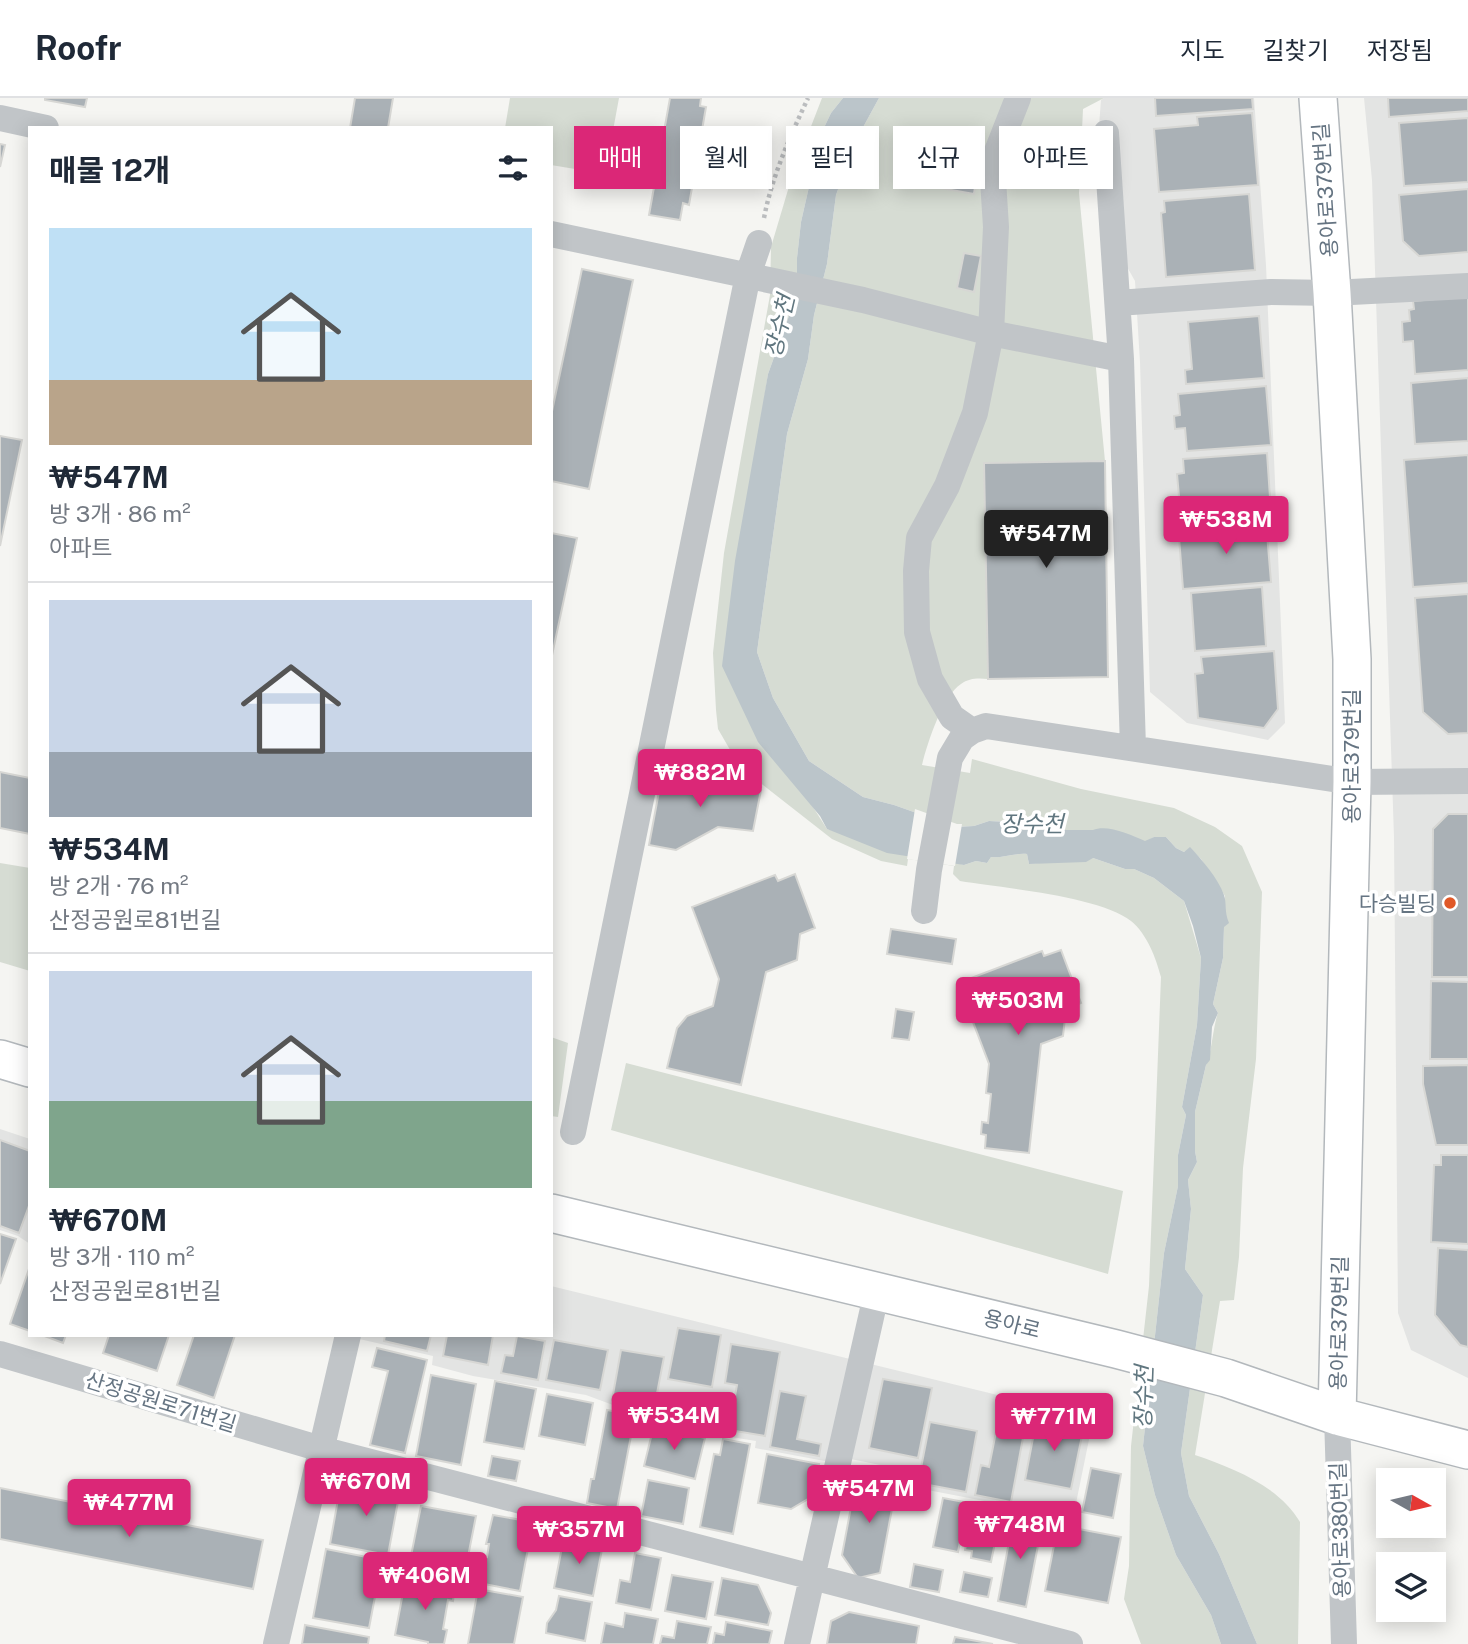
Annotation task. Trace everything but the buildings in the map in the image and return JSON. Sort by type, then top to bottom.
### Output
[{"type":"street","points":[[972,731],[952,717],[930,679],[917,632],[916,571],[919,538],[947,486],[975,413],[990,333],[996,227],[992,164],[1018,98]]},
{"type":"street","name":"용아로379번길","points":[[1318,98],[1332,293],[1352,659],[1352,782],[1337,1416]]},
{"type":"street","points":[[0,118],[37,126]]},
{"type":"street","points":[[1110,189],[1121,359],[1133,748]]},
{"type":"street","points":[[553,234],[863,300],[990,333],[1121,359]]},
{"type":"street","points":[[573,1132],[759,243]]},
{"type":"street","points":[[1118,303],[1271,292],[1332,293],[1468,286]]},
{"type":"street","points":[[924,911],[950,758],[962,738],[986,726],[1352,782],[1468,781]]},
{"type":"street","points":[[0,1059],[28,1067]]},
{"type":"street","name":"용아로","points":[[553,1213],[1116,1349],[1226,1378],[1337,1416],[1468,1450]]},
{"type":"street","points":[[797,1644],[877,1291]]},
{"type":"street","points":[[276,1644],[348,1337]]},
{"type":"street","name":"산정공원로71번길","points":[[0,1354],[321,1449],[1070,1644]]},
{"type":"street","name":"용아로380번길","points":[[1337,1416],[1344,1644]]},
{"type":"path","points":[[759,243],[768,193],[808,98]]},
{"type":"shaded area","points":[[510,98],[619,98],[614,126],[574,126],[574,169],[553,165],[553,126],[505,126]]},
{"type":"shaded area","points":[[822,98],[843,98],[825,126],[811,126]]},
{"type":"shaded area","points":[[843,98],[879,98],[864,126],[825,126]]},
{"type":"shaded area","points":[[879,98],[1104,98],[1083,109],[1082,126],[999,126],[999,189],[1079,189],[1105,461],[985,463],[988,679],[967,681],[954,690],[937,721],[922,765],[970,773],[972,759],[1081,789],[1174,808],[1215,827],[1242,846],[1262,892],[1256,1059],[1243,1168],[1234,1300],[1220,1301],[1195,1455],[1239,1472],[1268,1488],[1291,1509],[1300,1522],[1298,1644],[1257,1644],[1219,1554],[1189,1496],[1181,1453],[1203,1295],[1185,1269],[1191,1209],[1188,1180],[1197,1162],[1195,1112],[1218,1013],[1213,1004],[1223,958],[1225,896],[1201,859],[1190,848],[1184,852],[1166,837],[1154,837],[1145,842],[1124,833],[1023,830],[1009,822],[989,821],[974,826],[956,827],[863,797],[809,761],[773,698],[757,652],[787,434],[808,359],[814,315],[827,264],[836,195],[838,189],[879,189],[879,126],[864,126]]},
{"type":"shaded area","points":[[1254,98],[1266,265],[1285,723],[1268,740],[1187,723],[1150,692],[1135,281],[1122,258],[1110,189],[1113,189],[1113,126],[1099,126],[1101,100]]},
{"type":"shaded area","points":[[1364,98],[1468,98],[1468,1378],[1411,1350],[1398,1313],[1394,837],[1372,180]]},
{"type":"shaded area","points":[[788,189],[808,189],[797,258],[797,294],[768,374],[723,666],[827,829],[964,865],[976,861],[987,863],[991,857],[1022,854],[1027,854],[1029,864],[1093,858],[1125,869],[1134,869],[1154,878],[1184,901],[1201,958],[1197,1025],[1182,1107],[1186,1115],[1178,1155],[1178,1186],[1164,1253],[1143,1446],[1155,1495],[1176,1555],[1211,1615],[1221,1644],[1141,1644],[1124,1599],[1129,1566],[1131,1446],[1149,1286],[1161,977],[1146,939],[1131,921],[1097,905],[1050,894],[960,881],[953,874],[954,866],[908,859],[907,866],[881,861],[832,839],[740,767],[718,729],[713,653],[724,553],[770,295],[771,247]]},
{"type":"shaded area","points":[[808,189],[838,189],[827,264],[814,315],[808,359],[787,434],[757,652],[773,698],[809,761],[863,797],[956,827],[974,826],[989,821],[1009,822],[1023,830],[1105,828],[1145,841],[1154,837],[1166,837],[1184,852],[1190,847],[1209,870],[1225,898],[1229,923],[1224,927],[1223,958],[1213,1004],[1218,1013],[1212,1027],[1210,1060],[1206,1065],[1195,1112],[1197,1162],[1188,1180],[1191,1209],[1185,1269],[1203,1295],[1181,1453],[1189,1496],[1219,1554],[1257,1644],[1221,1644],[1211,1615],[1176,1555],[1155,1495],[1143,1446],[1164,1253],[1178,1186],[1178,1155],[1186,1115],[1182,1107],[1197,1025],[1201,958],[1184,901],[1154,878],[1134,869],[1125,869],[1093,858],[1086,862],[1029,864],[1027,854],[1022,854],[991,857],[987,863],[976,861],[964,865],[887,853],[827,829],[820,816],[758,742],[722,666],[735,561],[768,374],[797,294],[801,222]]},
{"type":"shaded area","points":[[0,863],[28,868],[28,970],[0,962]]},
{"type":"shaded area","points":[[553,1038],[568,1043],[558,1117],[553,1116]]},
{"type":"shaded area","points":[[626,1063],[1123,1191],[1108,1274],[611,1130]]},
{"type":"shaded area","points":[[0,1129],[28,1138],[28,1243],[0,1230]]},
{"type":"shaded area","points":[[553,1286],[1093,1420],[1073,1518],[907,1486],[910,1471],[831,1455],[830,1462],[755,1448],[756,1441],[706,1433],[586,1395],[473,1376],[432,1365],[433,1356],[351,1337],[553,1337]]},
{"type":"pier","points":[[915,809],[962,824],[955,866],[907,859]]},
{"type":"place","name":"다승빌딩","points":[[1450,903]]},
{"type":"water label","name":"장수천","points":[[779,326]]},
{"type":"water label","name":"장수천","points":[[1032,823]]},
{"type":"water label","name":"장수천","points":[[1143,1397]]}]
